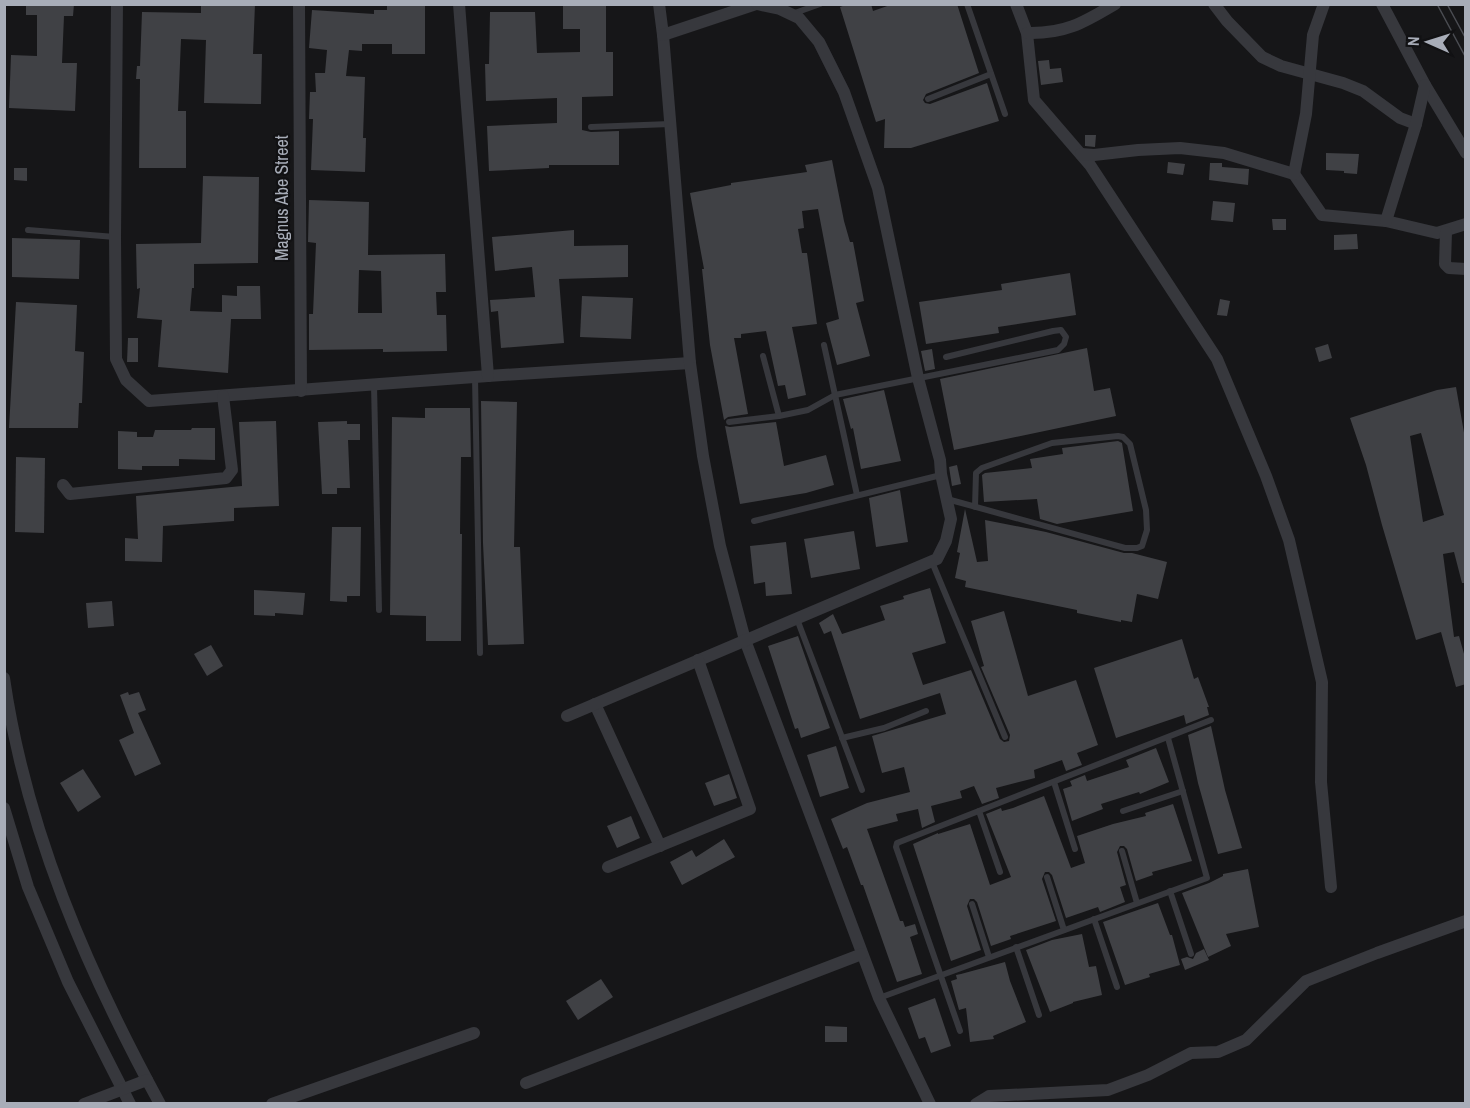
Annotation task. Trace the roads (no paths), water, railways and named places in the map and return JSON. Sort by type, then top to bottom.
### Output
[{"type":"street","points":[[117,4],[116,359],[126,380],[149,402],[482,376],[690,363]]},
{"type":"street","name":"Magnus Abe Street","points":[[299,4],[301,391]]},
{"type":"street","points":[[459,4],[482,376]]},
{"type":"street","points":[[659,4],[690,363],[703,456],[720,546],[745,640],[862,954],[879,998],[930,1104]]},
{"type":"street","points":[[567,716],[932,562],[937,559],[946,541],[951,519],[940,460],[918,378],[878,188],[844,92],[819,42],[799,18],[780,9],[756,4],[663,35]]},
{"type":"street","points":[[1016,4],[1027,33],[1034,100],[1090,165],[1217,358],[1266,476],[1289,540],[1322,682],[1322,782],[1330,887]]},
{"type":"street","points":[[1027,33],[1049,34],[1072,28],[1115,4]]},
{"type":"street","points":[[1214,4],[1262,57],[1281,66],[1343,83],[1363,91],[1400,118],[1416,124]]},
{"type":"street","points":[[1294,174],[1306,114],[1313,36],[1324,4]]},
{"type":"street","points":[[1382,4],[1425,85],[1466,153]]},
{"type":"street","points":[[1386,221],[1416,124],[1425,85]]},
{"type":"street","points":[[1081,154],[1180,148],[1224,153],[1294,174],[1322,215],[1386,221],[1437,233],[1466,224]]},
{"type":"street","points":[[1446,232],[1445,264],[1449,268],[1466,269]]},
{"type":"street","points":[[63,485],[70,494],[226,478],[232,470],[224,396]]},
{"type":"street","points":[[608,867],[750,809],[698,660]]},
{"type":"street","points":[[4,678],[28,797],[51,869],[86,956],[160,1104]]},
{"type":"street","points":[[595,704],[660,846]]},
{"type":"street","points":[[4,808],[28,887],[68,982],[130,1104]]},
{"type":"street","points":[[976,1104],[989,1096],[1108,1090],[1148,1075],[1191,1053],[1218,1052],[1246,1040],[1306,981],[1377,952],[1466,921]]},
{"type":"street","points":[[526,1083],[862,954]]},
{"type":"street","points":[[272,1104],[474,1033]]},
{"type":"street","points":[[84,1104],[147,1080]]},
{"type":"lane","points":[[791,14],[820,4]]},
{"type":"lane","points":[[967,4],[1005,114]]},
{"type":"lane","points":[[928,99],[991,74]]},
{"type":"lane","points":[[591,127],[671,124]]},
{"type":"lane","points":[[28,230],[115,237]]},
{"type":"lane","points":[[729,422],[808,410],[835,395],[1058,350],[1064,345],[1066,337],[1061,330],[1053,331],[946,357]]},
{"type":"lane","points":[[825,345],[857,495]]},
{"type":"lane","points":[[763,356],[779,416]]},
{"type":"lane","points":[[480,653],[482,376]]},
{"type":"lane","points":[[374,385],[379,610]]},
{"type":"lane","points":[[947,499],[975,507],[1125,548],[1142,546],[1147,530],[1146,510],[1132,450],[1126,440],[1118,436],[1052,443],[982,468],[976,473],[975,507]]},
{"type":"lane","points":[[754,520],[941,474]]},
{"type":"lane","points":[[932,562],[1005,737]]},
{"type":"lane","points":[[797,619],[862,790]]},
{"type":"lane","points":[[842,738],[884,728],[926,711]]},
{"type":"lane","points":[[960,1030],[896,847],[897,843],[1211,720]]},
{"type":"lane","points":[[879,998],[1208,878],[1168,738]]},
{"type":"lane","points":[[1054,782],[1075,849]]},
{"type":"lane","points":[[1123,811],[1183,791]]},
{"type":"lane","points":[[979,811],[1000,872]]},
{"type":"lane","points":[[1122,851],[1137,903]]},
{"type":"lane","points":[[1047,877],[1064,930]]},
{"type":"lane","points":[[1170,891],[1191,954]]},
{"type":"lane","points":[[972,904],[989,957]]},
{"type":"lane","points":[[1094,919],[1117,987]]},
{"type":"lane","points":[[1016,947],[1039,1015]]},
{"type":"tram line","points":[[1437,4],[1466,58]]},
{"type":"tram line","points":[[1447,4],[1466,39]]}]
